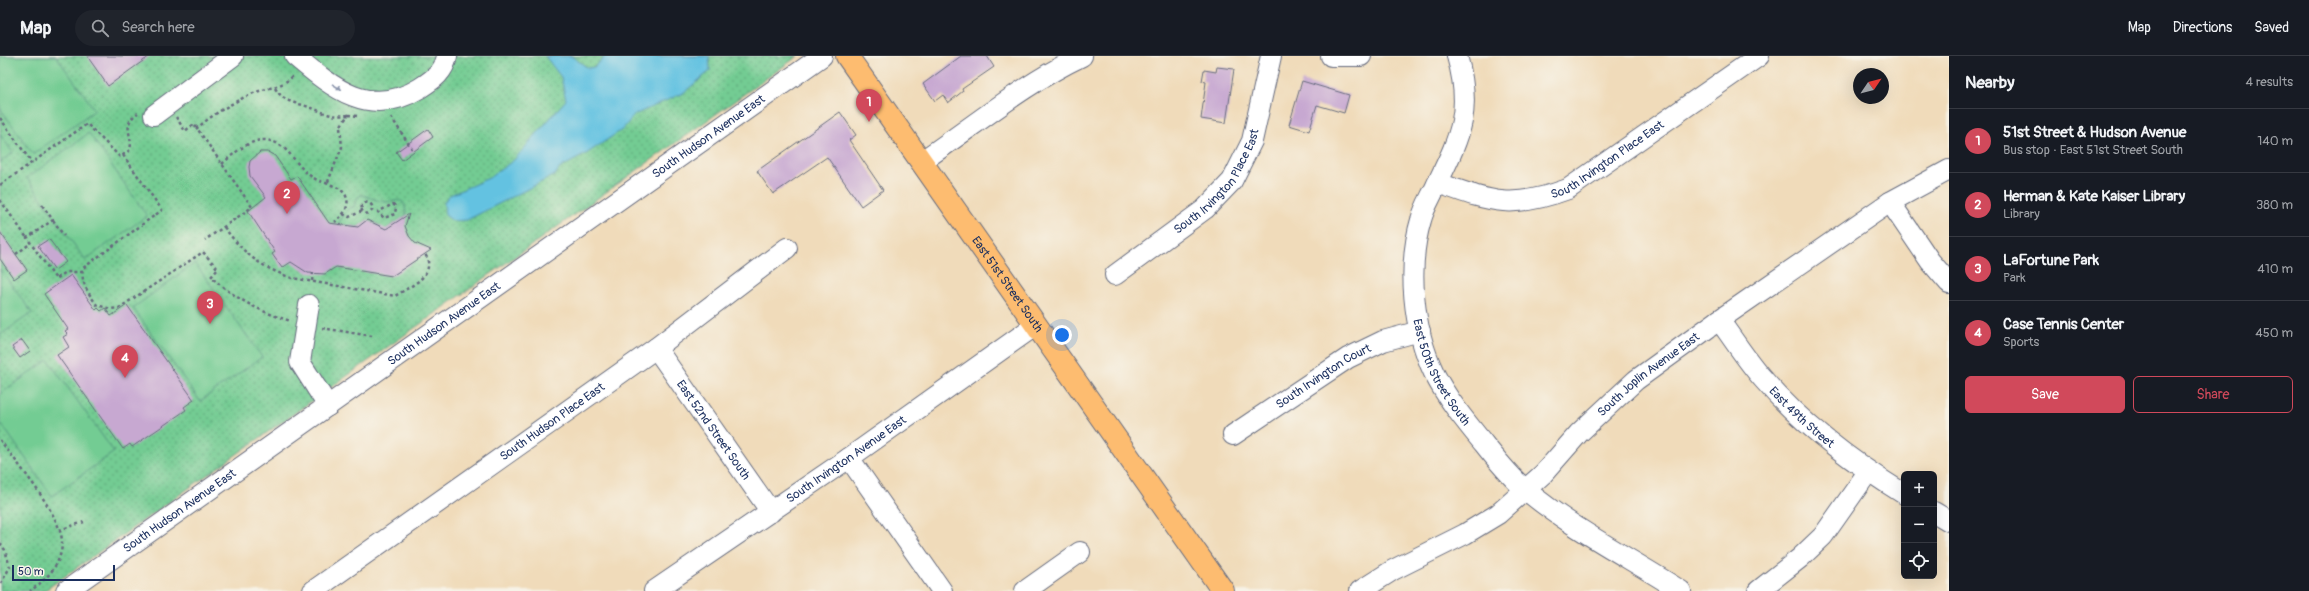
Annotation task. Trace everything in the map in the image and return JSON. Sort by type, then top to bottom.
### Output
[{"type":"main road","name":"East 51st Street South","points":[[847,56],[1223,591]]},
{"type":"street","points":[[159,111],[232,56]]},
{"type":"street","points":[[304,59],[355,97],[386,102],[409,94],[432,80],[441,72],[447,56]]},
{"type":"street","name":"South Hudson Avenue East","points":[[66,591],[822,56]]},
{"type":"street","points":[[922,162],[1035,83],[1061,66],[1082,56]]},
{"type":"street","name":"South Irvington Place East","points":[[1115,275],[1205,209],[1232,181],[1252,141],[1271,56]]},
{"type":"street","points":[[1332,56],[1361,56]]},
{"type":"street","name":"East 50th Street South","points":[[1456,56],[1463,77],[1465,107],[1462,128],[1421,218],[1414,248],[1414,293],[1420,331],[1434,373],[1456,410],[1494,457],[1526,490],[1608,546],[1681,591]]},
{"type":"street","name":"South Irvington Place East","points":[[1438,183],[1486,199],[1517,203],[1550,196],[1568,189],[1759,56]]},
{"type":"street","name":"South Joplin Avenue East","points":[[1360,591],[1393,570],[1498,514],[1543,474],[1579,433],[1636,380],[1719,320],[1890,202],[1949,170]]},
{"type":"street","points":[[1890,202],[1930,261],[1949,283]]},
{"type":"street","name":"South Hudson Place East","points":[[313,591],[656,348],[787,248]]},
{"type":"street","points":[[309,305],[300,362],[328,406]]},
{"type":"street","name":"East 49th Street","points":[[1719,320],[1762,378],[1810,427],[1868,472],[1901,492]]},
{"type":"street","name":"South Irvington Avenue East","points":[[654,591],[849,458],[1036,325]]},
{"type":"street","name":"South Irvington Court","points":[[1233,435],[1348,358],[1383,341],[1420,331]]},
{"type":"street","name":"East 52nd Street South","points":[[656,348],[771,512]]},
{"type":"street","points":[[849,458],[942,591]]},
{"type":"street","points":[[1758,591],[1800,558],[1824,536],[1868,472]]},
{"type":"street","points":[[1937,514],[1949,521]]},
{"type":"street","points":[[1025,591],[1080,552]]},
{"type":"path","points":[[196,129],[212,116],[250,94],[275,88],[289,80],[304,59]]},
{"type":"path","points":[[275,88],[283,99],[289,103],[311,108],[335,117],[348,115],[340,127],[343,144],[327,184]]},
{"type":"path","points":[[0,185],[86,124],[120,157],[131,147],[128,132],[132,117],[148,107],[176,117],[185,131],[194,124],[196,129],[252,207],[205,240]]},
{"type":"path","points":[[391,117],[412,149]]},
{"type":"path","points":[[0,118],[32,163]]},
{"type":"path","points":[[222,164],[240,147],[264,139],[276,141],[312,177],[340,190],[346,197],[348,204],[343,214],[335,222]]},
{"type":"path","points":[[123,155],[162,210],[83,268],[82,272],[86,289],[97,305],[111,309],[119,308],[203,252],[218,269],[211,277],[226,290],[251,307],[305,325],[372,336]]},
{"type":"path","points":[[0,200],[56,279],[66,272],[82,272]]},
{"type":"path","points":[[362,211],[361,207],[365,203],[370,204],[372,209],[379,211],[393,204],[396,207],[395,214],[384,218],[380,216],[379,211]]},
{"type":"path","points":[[42,205],[64,236]]},
{"type":"path","points":[[362,211],[368,214],[372,209]]},
{"type":"path","points":[[343,214],[349,217],[362,211]]},
{"type":"path","points":[[27,238],[53,220]]},
{"type":"path","points":[[224,227],[251,259],[276,272],[312,281],[395,296],[426,273],[428,265],[424,254]]},
{"type":"path","points":[[16,254],[31,243]]},
{"type":"path","points":[[312,281],[313,273]]},
{"type":"path","points":[[0,440],[52,512],[62,540],[59,562],[46,579],[30,591]]},
{"type":"path","points":[[58,530],[84,522]]},
{"type":"path","points":[[0,543],[5,550],[10,567],[0,585]]},
{"type":"green space","points":[[0,56],[798,56],[44,591],[0,591]]},
{"type":"green space","points":[[0,56],[56,56],[95,110],[33,154],[0,108]]},
{"type":"green space","points":[[89,133],[147,216],[85,260],[27,178]]},
{"type":"green space","points":[[0,134],[13,153],[0,162]]},
{"type":"green space","points":[[361,195],[383,202],[403,202],[406,216],[383,231],[381,231],[378,224],[367,220],[358,227],[338,224],[349,208],[354,207],[357,198]]},
{"type":"green space","points":[[195,263],[262,357],[200,401],[133,308]]},
{"type":"green space","points":[[0,269],[32,313],[0,335]]},
{"type":"green space","points":[[48,360],[114,452],[52,496],[0,422],[0,394]]},
{"type":"water","points":[[545,56],[571,56],[588,68],[594,67],[606,56],[709,56],[710,71],[683,93],[634,115],[623,129],[586,154],[560,168],[555,175],[467,220],[453,221],[445,215],[444,203],[448,196],[489,178],[514,160],[566,100],[561,77]]},
{"type":"building","points":[[87,56],[150,56],[108,86]]},
{"type":"building","points":[[961,56],[987,56],[994,67],[962,89],[963,91],[948,103],[943,95],[935,101],[923,84]]},
{"type":"building","points":[[1217,67],[1234,69],[1226,123],[1201,119],[1206,82],[1202,81],[1204,70],[1216,72]]},
{"type":"building","points":[[1302,81],[1349,95],[1344,113],[1317,105],[1309,131],[1289,125]]},
{"type":"building","points":[[840,112],[856,135],[849,140],[883,190],[861,206],[827,157],[773,194],[757,171]]},
{"type":"building","points":[[428,129],[433,137],[402,160],[396,152]]},
{"type":"building","points":[[260,152],[268,152],[275,156],[291,179],[297,176],[329,223],[358,227],[367,220],[386,229],[409,214],[405,226],[409,236],[415,243],[431,250],[392,276],[336,267],[325,274],[308,273],[291,262],[282,268],[272,254],[275,252],[248,211],[266,197],[250,176],[250,161]]},
{"type":"building","points":[[0,232],[27,270],[14,279],[0,259]]},
{"type":"building","points":[[49,239],[66,262],[55,270],[38,246]]},
{"type":"building","points":[[71,275],[96,310],[98,308],[101,311],[105,308],[111,316],[127,305],[194,400],[184,407],[186,410],[132,447],[130,444],[123,449],[57,355],[69,347],[63,337],[68,334],[65,331],[68,329],[44,294]]},
{"type":"building","points":[[22,340],[30,351],[20,358],[12,347]]},
{"type":"place","name":"51st Street & Hudson Avenue","points":[[869,122]]},
{"type":"place","name":"Herman & Kate Kaiser Library","points":[[287,214]]},
{"type":"place","name":"LaFortune Park","points":[[210,324]]},
{"type":"place","name":"Case Tennis Center","points":[[125,378]]}]
